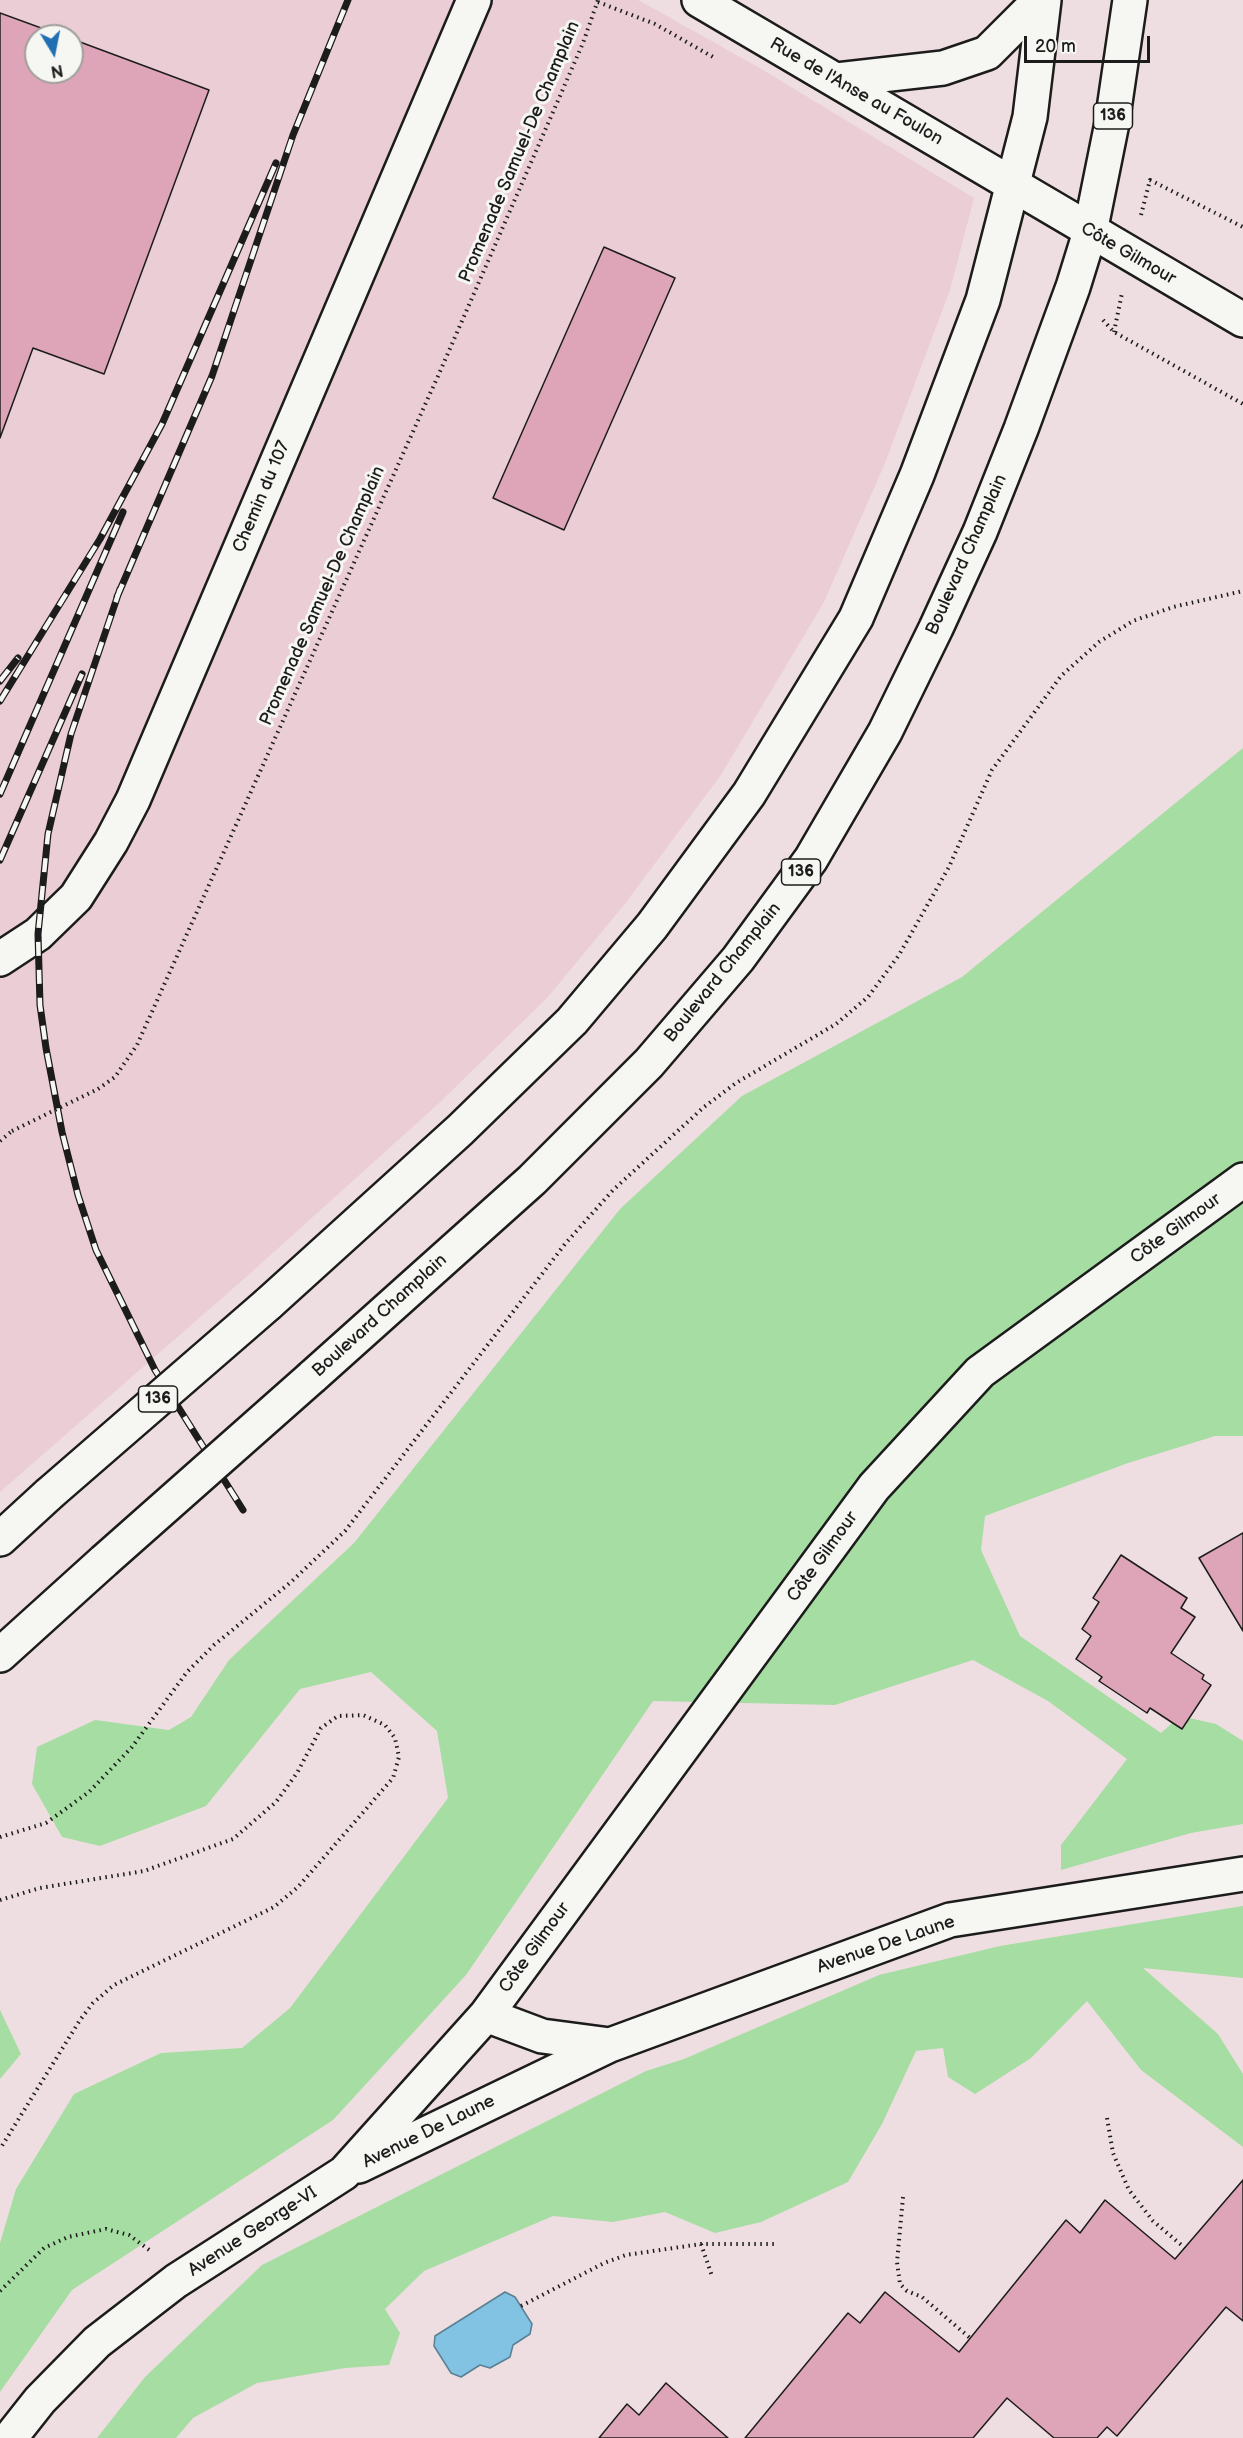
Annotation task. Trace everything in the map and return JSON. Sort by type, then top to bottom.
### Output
[{"type":"main road","name":"Chemin du 107","points":[[0,959],[38,934],[76,897],[111,842],[133,800],[474,0]]},
{"type":"main road","name":"Rue de l'Anse au Foulon","points":[[699,0],[1014,185]]},
{"type":"main road","points":[[837,80],[943,68],[987,53],[1042,0]]},
{"type":"main road","name":"136","points":[[0,1539],[268,1304],[460,1130],[572,1021],[652,926],[749,794],[856,618],[917,475],[982,300],[1030,117],[1042,0]]},
{"type":"main road","name":"Boulevard Champlain","points":[[0,1655],[532,1180],[649,1063],[738,959],[811,859],[885,732],[980,532],[1073,287],[1089,232],[1112,123],[1130,0]]},
{"type":"main road","name":"Côte Gilmour","points":[[1014,185],[1089,232],[1243,320]]},
{"type":"main road","name":"Côte Gilmour","points":[[486,2015],[874,1487],[980,1372],[1243,1180]]},
{"type":"main road","name":"Avenue De Laune","points":[[345,2173],[610,2045],[950,1920],[1243,1874]]},
{"type":"main road","name":"Avenue De Laune","points":[[486,2015],[542,2036],[610,2045]]},
{"type":"main road","name":"Avenue George-VI","points":[[10,2438],[40,2400],[97,2342],[176,2281],[345,2173],[486,2015]]},
{"type":"path","points":[[598,1],[655,24],[723,62]]},
{"type":"path","name":"Promenade Samuel-De Champlain","points":[[0,1141],[12,1131],[98,1089],[115,1077],[137,1045],[443,365],[583,43],[598,1]]},
{"type":"path","points":[[1073,287],[1114,332],[1243,404]]},
{"type":"path","points":[[0,1837],[45,1823],[89,1792],[132,1747],[188,1672],[214,1645],[291,1582],[345,1530],[565,1244],[613,1190],[712,1101],[736,1083],[836,1024],[867,997],[899,955],[949,867],[992,770],[1061,676],[1099,642],[1133,621],[1173,606],[1243,591]]},
{"type":"path","points":[[0,1900],[40,1888],[144,1872],[233,1839],[276,1802],[297,1773],[321,1728],[338,1716],[363,1715],[385,1725],[395,1738],[399,1757],[393,1778],[298,1887],[274,1907],[114,1985],[93,2002],[0,2149]]},
{"type":"path","points":[[1107,2118],[1113,2153],[1129,2190],[1153,2221],[1185,2248]]},
{"type":"path","points":[[903,2197],[897,2262],[900,2283],[906,2291],[922,2297],[970,2338]]},
{"type":"path","points":[[0,2291],[44,2248],[68,2237],[106,2229],[129,2235],[153,2253],[176,2281]]},
{"type":"path","points":[[701,2244],[712,2276]]},
{"type":"path","points":[[521,2306],[603,2263],[626,2255],[701,2244],[774,2244]]},
{"type":"shaded area","points":[[0,0],[638,0],[758,67],[974,198],[950,290],[885,463],[824,602],[721,775],[624,905],[547,998],[437,1105],[245,1278],[0,1492]]},
{"type":"green space","points":[[1243,748],[1243,1436],[1215,1436],[1128,1463],[985,1516],[981,1550],[1020,1636],[1161,1733],[1180,1716],[1216,1724],[1243,1741],[1243,1824],[1191,1833],[1061,1870],[1061,1845],[1127,1759],[1048,1701],[973,1660],[835,1705],[653,1701],[466,1975],[333,2120],[72,2290],[0,2392],[0,2243],[16,2189],[74,2094],[161,2053],[242,2048],[290,2008],[448,1798],[437,1731],[371,1672],[300,1689],[206,1806],[100,1846],[62,1837],[32,1784],[37,1747],[95,1720],[169,1730],[191,1717],[229,1660],[354,1543],[620,1209],[742,1096],[962,977]]},
{"type":"green space","points":[[1243,1906],[1243,1978],[1143,1968],[1218,2034],[1243,2074],[1243,2147],[1141,2070],[1087,2001],[1031,2058],[975,2094],[948,2077],[943,2048],[916,2051],[882,2124],[848,2182],[761,2222],[715,2233],[665,2212],[613,2222],[553,2216],[424,2271],[385,2309],[400,2333],[389,2365],[345,2368],[257,2383],[193,2418],[176,2438],[97,2438],[145,2377],[262,2265],[646,2071],[684,2059],[879,1975],[1000,1946]]},
{"type":"green space","points":[[0,2010],[21,2054],[0,2079]]},
{"type":"water","points":[[505,2292],[515,2297],[532,2324],[530,2334],[513,2345],[510,2357],[490,2368],[480,2365],[461,2377],[451,2373],[434,2346],[435,2336]]},
{"type":"building","points":[[0,13],[30,24],[24,24],[24,84],[84,84],[84,43],[209,90],[104,374],[33,348],[0,438]]},
{"type":"building","points":[[604,247],[675,278],[564,530],[493,498]]},
{"type":"building","points":[[1243,1533],[1243,1631],[1199,1558]]},
{"type":"building","points":[[1121,1555],[1187,1598],[1181,1608],[1195,1617],[1171,1653],[1204,1675],[1202,1679],[1211,1685],[1182,1729],[1150,1708],[1147,1713],[1099,1681],[1102,1677],[1076,1659],[1091,1636],[1082,1629],[1099,1602],[1093,1598]]},
{"type":"building","points":[[1243,2180],[1243,2321],[1226,2307],[1117,2436],[1107,2427],[1097,2438],[1054,2438],[1007,2398],[973,2438],[745,2438],[848,2313],[860,2323],[885,2292],[959,2352],[1066,2220],[1080,2233],[1105,2200],[1175,2259]]},
{"type":"building","points":[[666,2383],[728,2438],[599,2438],[627,2404],[639,2415]]},
{"type":"railway","points":[[117,597],[212,376],[293,135],[348,0]]},
{"type":"railway","points":[[0,701],[100,539],[162,424],[276,163]]},
{"type":"railway","points":[[0,794],[123,512]]},
{"type":"railway","points":[[120,589],[71,734],[48,834],[38,934],[40,1005],[62,1132],[78,1195],[96,1250],[155,1370],[243,1510]]},
{"type":"railway","points":[[0,681],[18,658]]},
{"type":"railway","points":[[0,860],[82,674]]}]
